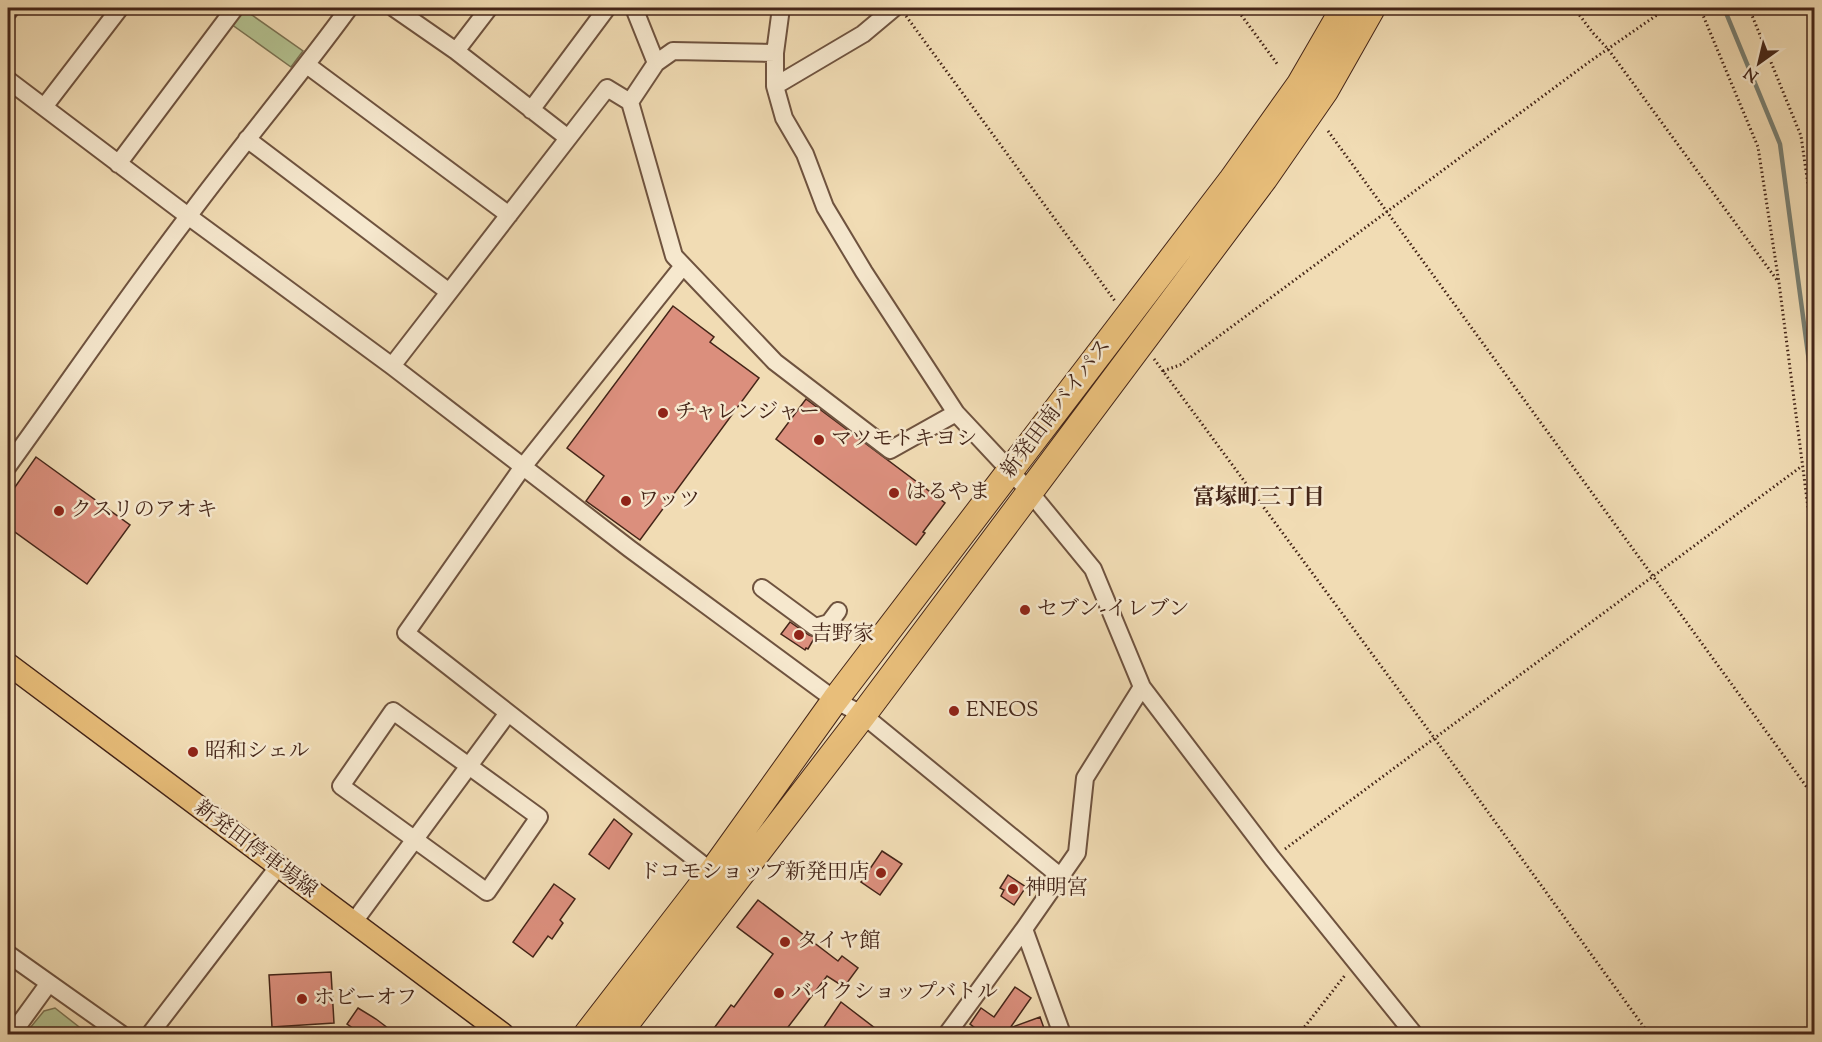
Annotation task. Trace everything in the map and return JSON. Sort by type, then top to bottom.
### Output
[{"type":"highway","name":"新発田南バイパス","points":[[587,1035],[712,872],[836,700],[1245,162],[1300,84],[1344,8]]},
{"type":"highway","name":"新発田南バイパス","points":[[618,1035],[863,715],[1264,179],[1318,101],[1372,8]]},
{"type":"main road","name":"新発田停車場線","points":[[8,664],[503,1035]]},
{"type":"street","points":[[8,12],[11,8]]},
{"type":"street","points":[[44,108],[120,8]]},
{"type":"street","points":[[118,164],[235,8]]},
{"type":"street","points":[[8,465],[188,216],[349,8]]},
{"type":"street","points":[[394,8],[456,51],[568,138]]},
{"type":"street","points":[[456,51],[489,8]]},
{"type":"street","points":[[531,110],[607,8]]},
{"type":"street","points":[[634,8],[656,63]]},
{"type":"street","points":[[781,8],[775,52],[775,86],[784,118],[805,154],[825,207],[864,272],[956,413],[1029,491],[1093,569],[1142,687],[1272,858],[1414,1035]]},
{"type":"street","points":[[775,86],[863,34],[894,8]]},
{"type":"street","points":[[630,102],[656,63],[673,51],[775,52]]},
{"type":"street","points":[[307,65],[509,214]]},
{"type":"street","points":[[8,80],[392,366],[522,468],[836,700],[863,715],[1061,877]]},
{"type":"street","points":[[392,366],[607,88],[630,102],[674,256],[775,362],[890,450],[956,413]]},
{"type":"street","points":[[247,139],[449,292]]},
{"type":"street","points":[[683,266],[522,468],[406,633],[712,872]]},
{"type":"street","points":[[762,588],[814,627],[829,622],[838,611]]},
{"type":"street","points":[[947,1035],[1077,854],[1086,778],[1142,687]]},
{"type":"street","points":[[393,711],[539,817],[487,892],[414,840],[341,786],[393,711]]},
{"type":"street","points":[[353,923],[508,713]]},
{"type":"street","points":[[150,1035],[278,867]]},
{"type":"street","points":[[1024,929],[1062,1035]]},
{"type":"street","points":[[8,954],[121,1035]]},
{"type":"street","points":[[12,1035],[49,983]]},
{"type":"path","points":[[900,8],[1126,317]]},
{"type":"path","points":[[1236,8],[1278,65]]},
{"type":"path","points":[[1574,8],[1608,49],[1779,283]]},
{"type":"path","points":[[1163,371],[1180,365],[1387,211],[1667,8]]},
{"type":"path","points":[[1700,8],[1758,147],[1779,283],[1815,554]]},
{"type":"path","points":[[1749,8],[1801,136],[1815,226]]},
{"type":"path","points":[[1328,131],[1815,797]]},
{"type":"path","points":[[1142,343],[1435,739],[1649,1035]]},
{"type":"path","points":[[1272,858],[1802,466]]},
{"type":"path","points":[[1299,1035],[1355,962]]},
{"type":"path","points":[[1797,1035],[1815,1021]]},
{"type":"green space","points":[[242,8],[303,51],[291,67],[231,24]]},
{"type":"green space","points":[[55,1008],[88,1034],[25,1034],[44,1011]]},
{"type":"building","name":"チャレンジャー","points":[[673,306],[714,337],[710,342],[759,378],[640,540],[586,501],[604,476],[567,448]]},
{"type":"building","points":[[806,399],[945,503],[916,545],[776,439]]},
{"type":"building","name":"クスリのアオキ","points":[[36,457],[130,525],[87,584],[8,527],[8,497]]},
{"type":"building","name":"吉野家","points":[[790,622],[815,637],[808,649],[805,650],[781,634]]},
{"type":"building","points":[[614,819],[632,834],[609,869],[589,854]]},
{"type":"building","name":"ドコモショップ新発田店","points":[[882,851],[902,864],[880,895],[861,882]]},
{"type":"building","name":"神明宮","points":[[1008,875],[1026,887],[1014,905],[1001,896],[1004,890],[1000,888]]},
{"type":"building","points":[[554,884],[575,899],[560,920],[563,923],[552,939],[548,936],[533,957],[513,942]]},
{"type":"building","points":[[758,900],[838,961],[842,956],[858,968],[844,987],[827,976],[782,1035],[709,1035],[731,1005],[734,1007],[773,954],[737,927]]},
{"type":"building","name":"ホビーオフ","points":[[331,972],[334,1023],[272,1027],[269,975]]},
{"type":"building","points":[[1015,987],[1031,998],[1010,1028],[1040,1017],[1045,1031],[1034,1035],[984,1035],[970,1024],[981,1008],[994,1017]]},
{"type":"building","points":[[841,1002],[884,1035],[834,1035],[824,1027]]},
{"type":"building","points":[[358,1008],[397,1035],[363,1035],[347,1024]]},
{"type":"waterway","points":[[1724,8],[1780,144],[1814,399]]},
{"type":"place","name":"チャレンジャー","points":[[663,413]]},
{"type":"place","name":"マツモトキヨシ","points":[[819,440]]},
{"type":"place","name":"はるやま","points":[[894,493]]},
{"type":"place","name":"ワッツ","points":[[626,501]]},
{"type":"place","name":"クスリのアオキ","points":[[59,511]]},
{"type":"place","name":"セブン-イレブン","points":[[1025,610]]},
{"type":"place","name":"吉野家","points":[[799,635]]},
{"type":"place","name":"ENEOS","points":[[954,711]]},
{"type":"place","name":"昭和シェル","points":[[193,752]]},
{"type":"place","name":"ドコモショップ新発田店","points":[[881,873]]},
{"type":"place","name":"神明宮","points":[[1013,889]]},
{"type":"place","name":"タイヤ館","points":[[785,942]]},
{"type":"place","name":"バイクショップバトル","points":[[779,993]]},
{"type":"place","name":"ホビーオフ","points":[[302,999]]},
{"type":"district","name":"富塚町三丁目","points":[[1259,499]]}]
